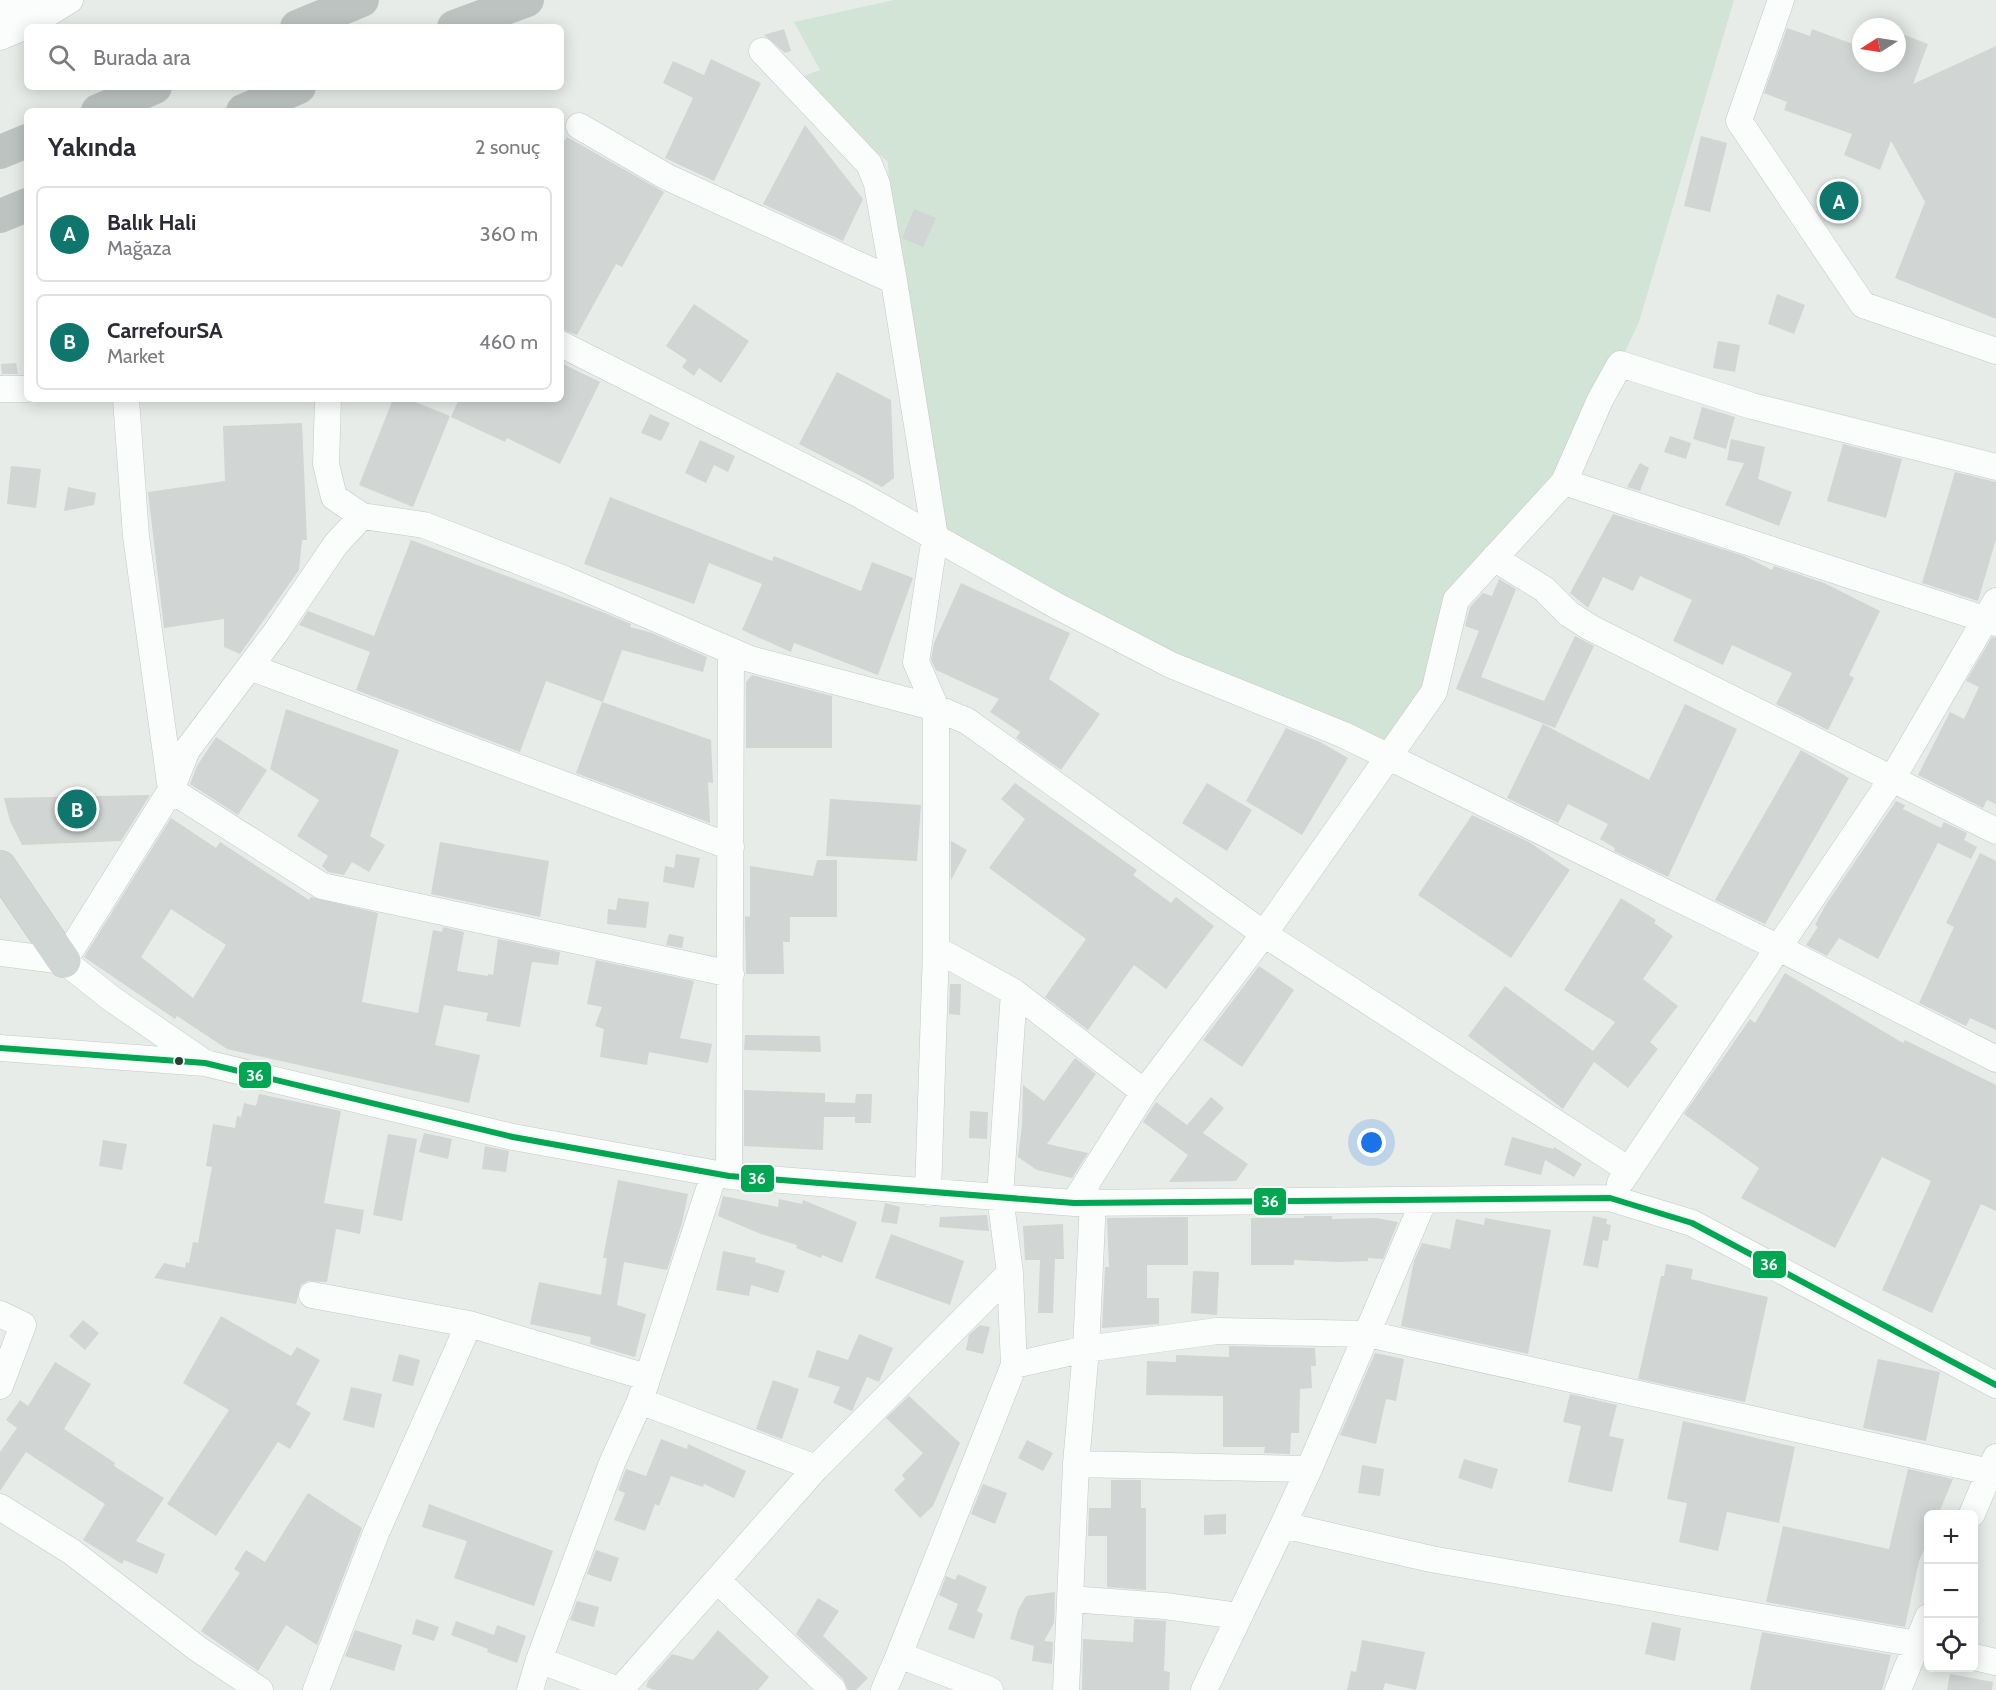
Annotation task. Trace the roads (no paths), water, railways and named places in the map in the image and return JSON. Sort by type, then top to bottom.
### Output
[{"type":"highway","points":[[304,24],[362,0]]},
{"type":"highway","points":[[462,24],[527,0]]},
{"type":"highway","points":[[105,108],[148,90]]},
{"type":"highway","points":[[250,108],[292,90]]},
{"type":"highway","points":[[0,152],[24,142]]},
{"type":"highway","points":[[0,216],[24,206]]},
{"type":"main road","points":[[0,867],[64,961]]},
{"type":"street","points":[[0,10],[40,0]]},
{"type":"street","points":[[31,24],[70,0]]},
{"type":"street","points":[[1781,0],[1739,121],[1863,305],[1996,351]]},
{"type":"street","points":[[0,37],[24,27]]},
{"type":"street","points":[[762,51],[869,164],[877,183],[935,537],[916,662],[936,708],[936,949],[928,1193]]},
{"type":"street","points":[[579,126],[667,177],[894,281]]},
{"type":"street","points":[[564,346],[860,495],[1058,606],[1171,665],[1344,735],[1777,947],[1996,1059]]},
{"type":"street","points":[[1066,1690],[1076,1464],[1086,1349],[1083,1202],[1144,1092],[1264,934],[1434,692],[1456,600],[1564,482],[1600,400],[1620,364],[1752,406],[1996,467]]},
{"type":"street","points":[[0,389],[24,389]]},
{"type":"street","points":[[126,402],[136,536],[171,790],[322,886],[731,974]]},
{"type":"street","points":[[328,402],[326,464],[334,497],[362,516],[424,525],[564,579],[750,659],[936,708],[968,721],[1264,934],[1629,1170]]},
{"type":"street","points":[[1564,482],[1993,614],[1892,779],[1610,1198]]},
{"type":"street","points":[[64,961],[171,790],[187,750],[250,667],[336,544],[362,516]]},
{"type":"street","points":[[1494,558],[1544,589],[1569,614],[1591,628],[1996,831]]},
{"type":"street","points":[[530,1690],[612,1463],[643,1389],[721,1175],[731,974],[731,651]]},
{"type":"street","points":[[250,667],[731,847]]},
{"type":"street","points":[[936,949],[1014,992],[1144,1092]]},
{"type":"street","points":[[0,953],[64,961],[112,999],[205,1063]]},
{"type":"street","points":[[884,1690],[1014,1365],[1010,1273],[1000,1196],[1014,992]]},
{"type":"street","points":[[0,1048],[205,1063],[513,1137],[721,1175],[928,1193],[1083,1202],[1610,1198],[1692,1223],[1996,1385]]},
{"type":"street","points":[[1204,1690],[1309,1469],[1424,1200]]},
{"type":"street","points":[[539,1660],[619,1690],[816,1468],[1010,1273]]},
{"type":"street","points":[[312,1295],[469,1324],[643,1389],[816,1468]]},
{"type":"street","points":[[0,1314],[23,1325],[0,1386]]},
{"type":"street","points":[[316,1690],[376,1533],[469,1324]]},
{"type":"street","points":[[1014,1365],[1086,1349],[1217,1331],[1368,1334],[1993,1464],[1974,1510]]},
{"type":"street","points":[[1076,1464],[1309,1469]]},
{"type":"street","points":[[0,1507],[72,1552],[198,1649],[260,1690]]},
{"type":"street","points":[[1283,1525],[1431,1559],[1923,1645]]},
{"type":"street","points":[[717,1580],[833,1690]]},
{"type":"street","points":[[1070,1599],[1165,1606],[1238,1616]]},
{"type":"street","points":[[1898,1690],[1923,1645],[1929,1618]]},
{"type":"street","points":[[899,1655],[990,1690]]},
{"type":"street","points":[[1978,1657],[1996,1662]]},
{"type":"place","name":"Balık Hali","points":[[1839,201]]},
{"type":"place","name":"CarrefourSA","points":[[77,809]]}]
